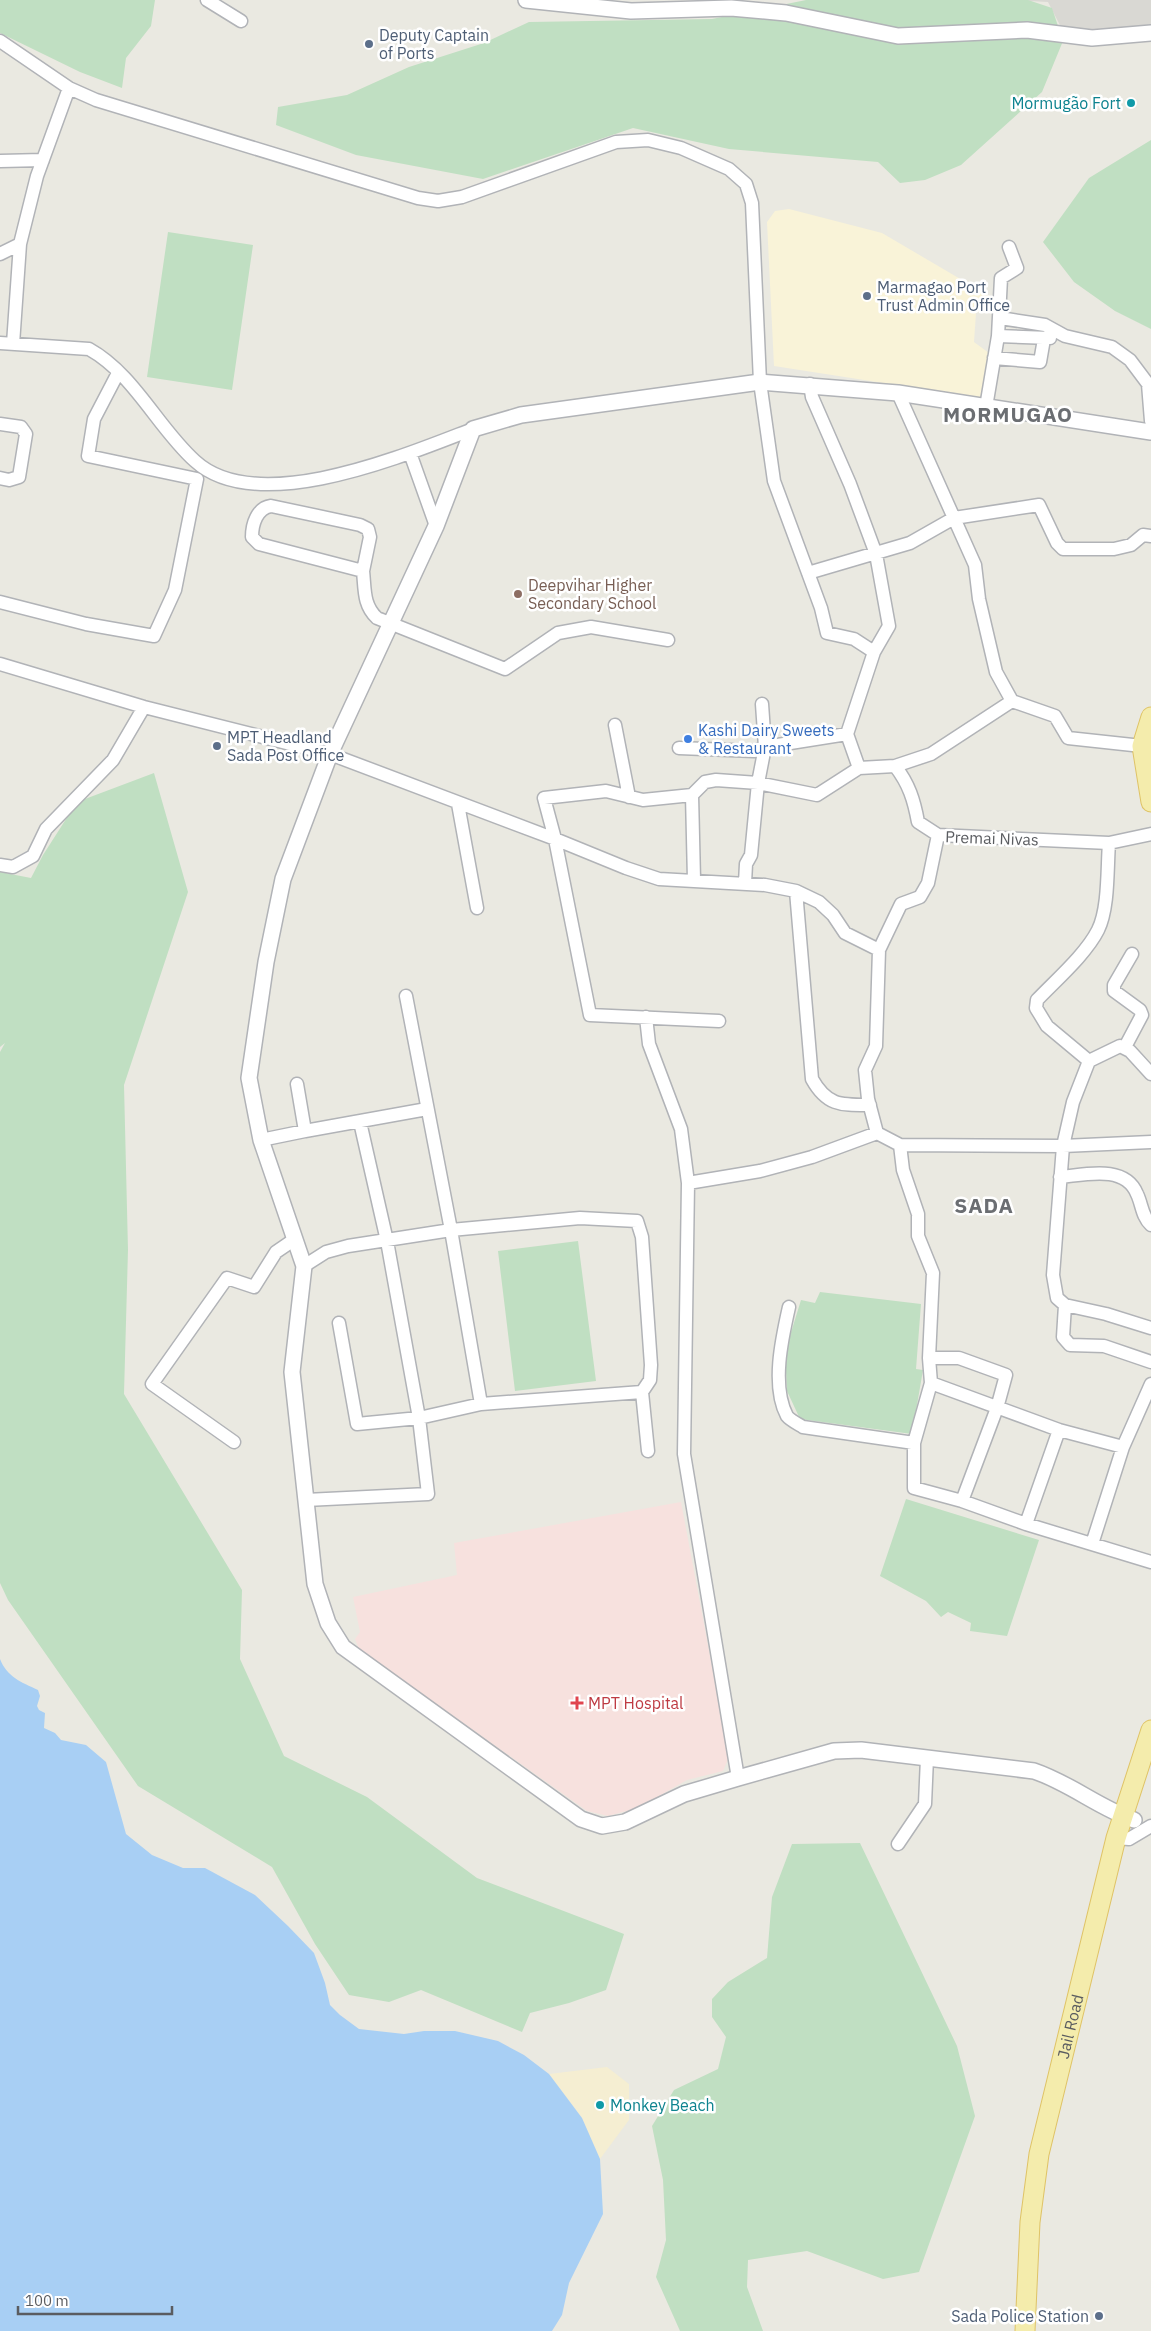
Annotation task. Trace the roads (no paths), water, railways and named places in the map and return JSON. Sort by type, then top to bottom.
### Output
[{"type":"main road","points":[[1151,717],[1142,746],[1151,802]]},
{"type":"main road","name":"Jail Road","points":[[1136,1821],[1151,1730]]},
{"type":"main road","name":"Jail Road","points":[[1025,2331],[1030,2222],[1039,2154],[1123,1838],[1136,1821],[1151,1767]]},
{"type":"main road","name":"Jail Road","points":[[1037,2331],[1042,2219],[1053,2146],[1123,1838]]},
{"type":"street","points":[[208,0],[241,21]]},
{"type":"street","points":[[526,0],[631,11],[731,8],[786,13],[898,36],[1027,30],[1092,38],[1151,33]]},
{"type":"street","points":[[0,41],[69,88],[96,100],[418,198],[438,201],[462,197],[616,142],[648,140],[681,148],[729,169],[746,184],[752,203],[760,382],[774,481],[808,573],[827,633],[854,639],[874,652]]},
{"type":"street","points":[[69,88],[43,160],[20,244],[6,343],[89,349],[118,372],[195,462],[219,477],[246,484],[283,484],[326,478],[410,453],[473,429],[521,415],[760,382],[810,384],[898,393],[1151,432]]},
{"type":"street","points":[[0,161],[43,160]]},
{"type":"street","points":[[0,254],[20,244]]},
{"type":"street","points":[[986,407],[998,336],[1001,278],[1017,268],[1009,247]]},
{"type":"street","points":[[1000,318],[1045,325],[1065,336],[1112,347],[1130,360],[1148,384],[1151,421]]},
{"type":"street","points":[[998,336],[1044,340],[1065,336]]},
{"type":"street","points":[[994,358],[1040,362],[1044,340]]},
{"type":"street","points":[[0,602],[86,624],[154,636],[175,590],[197,479],[88,456],[94,419],[118,372]]},
{"type":"street","points":[[810,384],[812,397],[850,484],[876,554],[890,626],[874,652],[847,734],[858,768]]},
{"type":"street","points":[[898,393],[975,564],[980,599],[996,672],[1012,701],[1055,716],[1068,738],[1142,746]]},
{"type":"street","points":[[0,424],[22,427],[26,434],[19,477],[9,480],[0,478]]},
{"type":"street","points":[[473,429],[436,526],[330,754],[283,879],[266,962],[249,1078],[261,1140],[304,1266],[292,1372],[315,1584],[328,1624],[343,1647],[581,1819],[602,1826],[625,1822],[684,1794],[738,1778],[834,1751],[860,1750],[1034,1771],[1061,1781],[1101,1806],[1136,1821],[1123,1838]]},
{"type":"street","points":[[410,453],[436,526]]},
{"type":"street","points":[[808,573],[910,543],[954,518],[1039,505],[1057,543],[1063,549],[1114,549],[1131,545],[1143,535],[1151,536]]},
{"type":"street","points":[[363,571],[259,544],[252,537],[259,512],[264,507],[271,506],[360,525],[368,529],[370,536],[363,571],[369,610],[377,618],[391,624],[505,668],[558,633],[591,627],[668,640]]},
{"type":"street","points":[[0,664],[144,707],[330,754],[458,804],[555,839],[626,868],[660,879],[744,883],[796,891],[819,902],[845,933],[879,950],[876,1046],[865,1070],[870,1105],[877,1133]]},
{"type":"street","points":[[719,1021],[590,1014],[555,839],[544,798],[606,791],[643,800],[692,795],[705,782],[716,780],[758,783],[817,795],[858,768],[895,766],[931,754],[1012,701]]},
{"type":"street","points":[[744,883],[746,864],[751,855],[758,783],[765,747],[762,704]]},
{"type":"street","points":[[0,865],[13,867],[33,856],[46,829],[113,760],[144,707]]},
{"type":"street","points":[[615,725],[630,797]]},
{"type":"street","points":[[678,748],[754,751],[765,747],[847,734]]},
{"type":"street","points":[[895,766],[906,781],[914,797],[918,822],[938,835]]},
{"type":"street","points":[[692,795],[694,880]]},
{"type":"street","points":[[458,804],[477,908]]},
{"type":"street","name":"Premai Nivas","points":[[879,950],[902,904],[920,897],[928,883],[938,835],[1109,843],[1151,834]]},
{"type":"street","points":[[1089,1060],[1048,1026],[1036,1008],[1037,1000],[1086,947],[1098,930],[1104,913],[1109,843]]},
{"type":"street","points":[[796,891],[812,1079],[820,1094],[833,1101],[843,1105],[870,1105]]},
{"type":"street","points":[[1125,1048],[1142,1015],[1140,1010],[1114,991],[1114,985],[1132,954]]},
{"type":"street","points":[[406,996],[451,1230],[481,1404]]},
{"type":"street","points":[[646,1017],[649,1044],[682,1129],[688,1183],[684,1454],[738,1778]]},
{"type":"street","points":[[1151,1074],[1125,1048],[1120,1046],[1089,1060],[1074,1102],[1063,1146],[1053,1275],[1057,1298],[1065,1305],[1106,1314],[1151,1328]]},
{"type":"street","points":[[297,1084],[306,1131]]},
{"type":"street","points":[[261,1140],[427,1109]]},
{"type":"street","points":[[306,1500],[428,1494],[418,1418],[387,1241],[360,1122]]},
{"type":"street","points":[[688,1183],[760,1171],[812,1157],[877,1133],[900,1145],[1063,1146],[1151,1142]]},
{"type":"street","points":[[900,1145],[903,1170],[918,1214],[918,1236],[933,1273],[929,1358],[931,1384],[914,1443],[914,1488],[962,1501],[1026,1524],[1151,1562]]},
{"type":"street","points":[[1060,1177],[1092,1173],[1118,1176],[1129,1183],[1137,1193],[1140,1206],[1151,1225]]},
{"type":"street","points":[[304,1266],[326,1252],[348,1246],[451,1230],[580,1218],[637,1221],[642,1237],[651,1365],[650,1380],[642,1392],[648,1452]]},
{"type":"street","points":[[234,1442],[152,1384],[227,1278],[254,1287],[276,1252],[295,1239]]},
{"type":"street","points":[[1065,1305],[1063,1337],[1070,1345],[1104,1346],[1151,1362]]},
{"type":"street","points":[[789,1308],[780,1350],[781,1397],[788,1417],[803,1427],[914,1443]]},
{"type":"street","points":[[339,1323],[357,1424],[418,1418],[481,1404],[642,1392]]},
{"type":"street","points":[[929,1358],[959,1358],[1006,1375],[997,1408],[962,1501]]},
{"type":"street","points":[[931,1384],[1060,1430],[1124,1447]]},
{"type":"street","points":[[1092,1544],[1124,1447],[1151,1384]]},
{"type":"street","points":[[1026,1524],[1060,1430]]},
{"type":"street","points":[[898,1844],[925,1804],[927,1758]]},
{"type":"water","points":[[0,1659],[11,1675],[38,1690],[40,1696],[37,1706],[39,1710],[45,1713],[44,1728],[55,1733],[61,1740],[86,1745],[106,1762],[126,1834],[152,1855],[183,1868],[205,1868],[255,1895],[314,1953],[325,1983],[330,2005],[340,2015],[359,2029],[404,2034],[424,2031],[455,2031],[498,2041],[524,2055],[549,2074],[582,2118],[600,2159],[603,2214],[569,2283],[562,2315],[552,2331],[0,2331]]},
{"type":"place","name":"Deputy Captain of Ports","points":[[369,44]]},
{"type":"place","name":"Mormugão Fort","points":[[1131,103]]},
{"type":"place","name":"Marmagao Port Trust Admin Office","points":[[867,296]]},
{"type":"place","name":"Deepvihar Higher Secondary School","points":[[518,594]]},
{"type":"place","name":"Kashi Dairy Sweets & Restaurant","points":[[688,739]]},
{"type":"place","name":"MPT Headland Sada Post Office","points":[[217,746]]},
{"type":"place","name":"MPT Hospital","points":[[577,1703]]},
{"type":"place","name":"Monkey Beach","points":[[600,2105]]},
{"type":"place","name":"Sada Police Station","points":[[1099,2316]]},
{"type":"district","name":"MORMUGAO","points":[[1008,415]]},
{"type":"district","name":"SADA","points":[[984,1206]]}]
